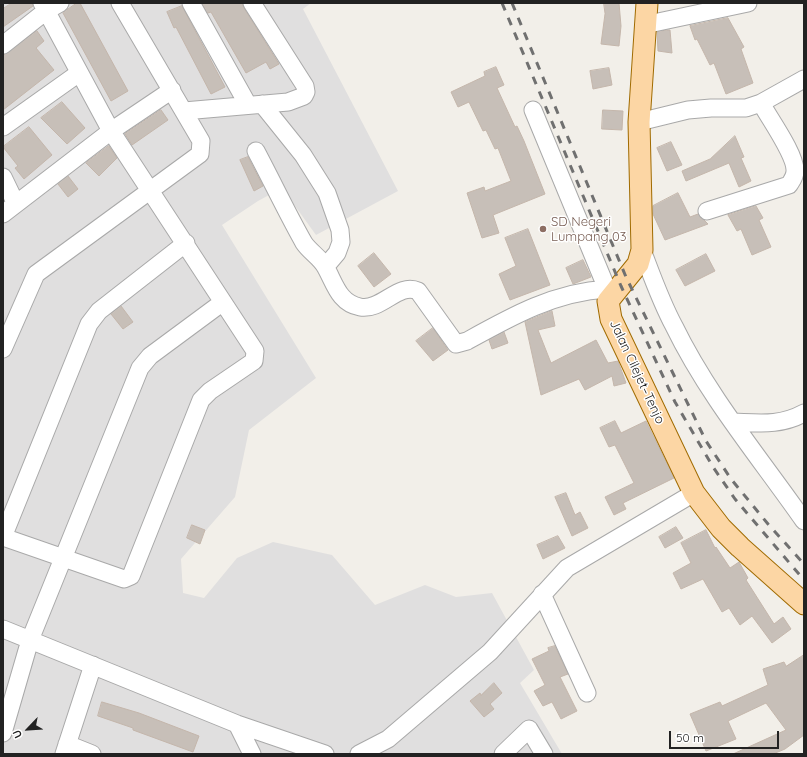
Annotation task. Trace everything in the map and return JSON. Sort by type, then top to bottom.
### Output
[{"type":"main road","points":[[608,295],[638,264],[642,250],[639,122],[644,24],[647,3]]},
{"type":"main road","name":"Jalan Cilejet–Tenjo","points":[[608,295],[611,319],[694,493],[721,528],[740,548],[804,604]]},
{"type":"street","points":[[3,349],[6,331],[36,274],[200,154],[201,141],[120,3]]},
{"type":"street","points":[[191,3],[254,104],[303,155],[327,193],[340,230],[341,242],[337,253],[326,266]]},
{"type":"street","points":[[184,111],[288,102],[304,96],[306,92],[304,86],[252,3]]},
{"type":"street","points":[[644,24],[748,3]]},
{"type":"street","points":[[3,46],[49,6],[80,73],[111,131],[186,243],[255,351],[256,357],[254,361],[210,391],[201,400],[134,571],[130,576],[124,579],[3,537],[89,324],[99,311],[186,243]]},
{"type":"street","points":[[3,127],[80,73]]},
{"type":"street","points":[[639,122],[688,110],[711,108],[746,108],[761,103],[804,79]]},
{"type":"street","points":[[3,177],[9,209],[111,131],[172,90]]},
{"type":"street","points":[[707,211],[789,184],[794,179],[795,170],[793,159],[761,103]]},
{"type":"street","points":[[256,151],[305,244],[326,266],[333,285],[344,299],[355,306],[362,307],[378,305],[405,289],[412,288],[418,291],[456,344],[467,341],[539,304],[573,293],[608,295],[533,110]]},
{"type":"street","points":[[642,250],[674,327],[713,392],[804,521]]},
{"type":"street","points":[[3,733],[30,640],[140,368],[150,356],[223,302]]},
{"type":"street","points":[[734,422],[779,423],[788,421],[804,413]]},
{"type":"street","points":[[359,754],[388,739],[490,652],[566,568],[694,493]]},
{"type":"street","points":[[542,594],[587,693]]},
{"type":"street","points":[[3,629],[93,664],[238,724],[325,754]]},
{"type":"street","points":[[92,754],[65,749],[93,664]]},
{"type":"street","points":[[238,724],[252,754]]},
{"type":"street","points":[[503,754],[529,729],[544,754]]},
{"type":"shaded area","points":[[3,3],[311,3],[303,9],[398,191],[316,235],[282,188],[258,201],[222,225],[316,378],[249,430],[235,497],[181,559],[183,593],[204,598],[237,558],[273,542],[332,555],[375,605],[425,585],[456,597],[492,593],[534,670],[520,683],[562,754],[3,754]]},
{"type":"building","points":[[12,3],[32,3],[33,6],[3,27],[3,9]]},
{"type":"building","points":[[77,3],[80,3],[128,91],[111,101],[63,13]]},
{"type":"building","points":[[202,3],[242,3],[279,64],[270,69],[266,62],[246,73],[211,12],[208,13]]},
{"type":"building","points":[[604,3],[619,3],[621,26],[619,46],[601,44],[605,14]]},
{"type":"building","points":[[182,6],[225,87],[211,94],[176,27],[174,28],[167,12]]},
{"type":"building","points":[[728,18],[744,47],[741,49],[753,83],[726,94],[714,63],[710,65],[697,39],[695,40],[690,26]]},
{"type":"building","points":[[670,30],[672,53],[658,51],[657,32]]},
{"type":"building","points":[[37,31],[44,41],[36,48],[54,70],[3,110],[3,56]]},
{"type":"building","points":[[496,67],[504,85],[497,88],[515,127],[517,126],[524,141],[545,194],[493,215],[499,233],[482,238],[467,193],[484,187],[485,191],[511,181],[498,148],[495,149],[486,130],[483,131],[469,102],[458,107],[451,92],[485,76],[484,72]]},
{"type":"building","points":[[609,68],[612,85],[593,89],[590,71]]},
{"type":"building","points":[[62,102],[85,128],[67,144],[41,118]]},
{"type":"building","points":[[161,110],[168,120],[132,145],[125,134]]},
{"type":"building","points":[[603,110],[623,111],[622,130],[602,129]]},
{"type":"building","points":[[29,127],[52,155],[24,179],[15,168],[18,166],[3,147]]},
{"type":"building","points":[[735,136],[744,157],[741,158],[751,181],[739,187],[729,163],[686,181],[682,171],[710,159]]},
{"type":"building","points":[[671,142],[682,165],[667,171],[657,148]]},
{"type":"building","points":[[109,146],[117,158],[99,176],[86,163]]},
{"type":"building","points":[[248,157],[263,186],[254,191],[240,160]]},
{"type":"building","points":[[68,176],[78,189],[68,197],[58,184]]},
{"type":"building","points":[[678,193],[690,217],[698,214],[708,224],[665,240],[653,214],[653,206]]},
{"type":"building","points":[[756,206],[763,218],[759,220],[771,247],[752,255],[741,229],[737,231],[728,215]]},
{"type":"building","points":[[528,229],[550,285],[510,300],[499,274],[516,266],[505,238]]},
{"type":"building","points":[[374,253],[391,274],[374,287],[358,266]]},
{"type":"building","points":[[706,254],[715,271],[685,286],[676,270]]},
{"type":"building","points":[[583,260],[591,277],[573,284],[566,268]]},
{"type":"building","points":[[121,306],[133,322],[123,329],[111,314]]},
{"type":"building","points":[[552,311],[555,326],[538,330],[551,363],[596,340],[608,363],[618,361],[626,383],[614,386],[612,376],[585,390],[579,379],[541,395],[525,322]]},
{"type":"building","points":[[433,328],[448,350],[433,361],[416,341]]},
{"type":"building","points":[[504,332],[508,343],[492,349],[489,340]]},
{"type":"building","points":[[615,421],[621,433],[646,421],[674,478],[623,503],[626,509],[614,515],[605,497],[634,483],[615,445],[609,447],[600,428]]},
{"type":"building","points":[[566,493],[575,515],[580,512],[588,528],[572,536],[555,497]]},
{"type":"building","points":[[192,525],[205,530],[200,544],[187,538]]},
{"type":"building","points":[[676,527],[683,538],[665,548],[659,537]]},
{"type":"building","points":[[706,530],[715,548],[716,547],[730,568],[739,562],[748,578],[746,580],[774,624],[783,617],[791,629],[772,643],[752,616],[740,625],[729,608],[722,612],[703,579],[681,589],[673,573],[691,563],[681,543]]},
{"type":"building","points":[[558,536],[565,548],[543,559],[537,545]]},
{"type":"building","points":[[555,646],[568,674],[560,677],[577,711],[561,719],[552,702],[543,706],[534,691],[545,685],[532,659],[549,651],[548,648]]},
{"type":"building","points":[[804,655],[804,735],[785,749],[773,754],[733,754],[786,730],[766,703],[728,721],[736,739],[706,751],[690,714],[720,702],[722,706],[768,685],[763,669],[784,662],[786,666]]},
{"type":"building","points":[[494,683],[502,693],[490,704],[494,709],[484,717],[470,701],[480,693],[481,695]]},
{"type":"building","points":[[102,702],[139,713],[199,736],[193,752],[98,716]]},
{"type":"railway","points":[[502,3],[621,286],[675,402],[713,467],[735,499],[804,580]]},
{"type":"railway","points":[[512,3],[626,277],[706,441],[731,479],[768,524],[804,564]]},
{"type":"place","name":"SD Negeri Lumpang 03","points":[[543,229]]}]
